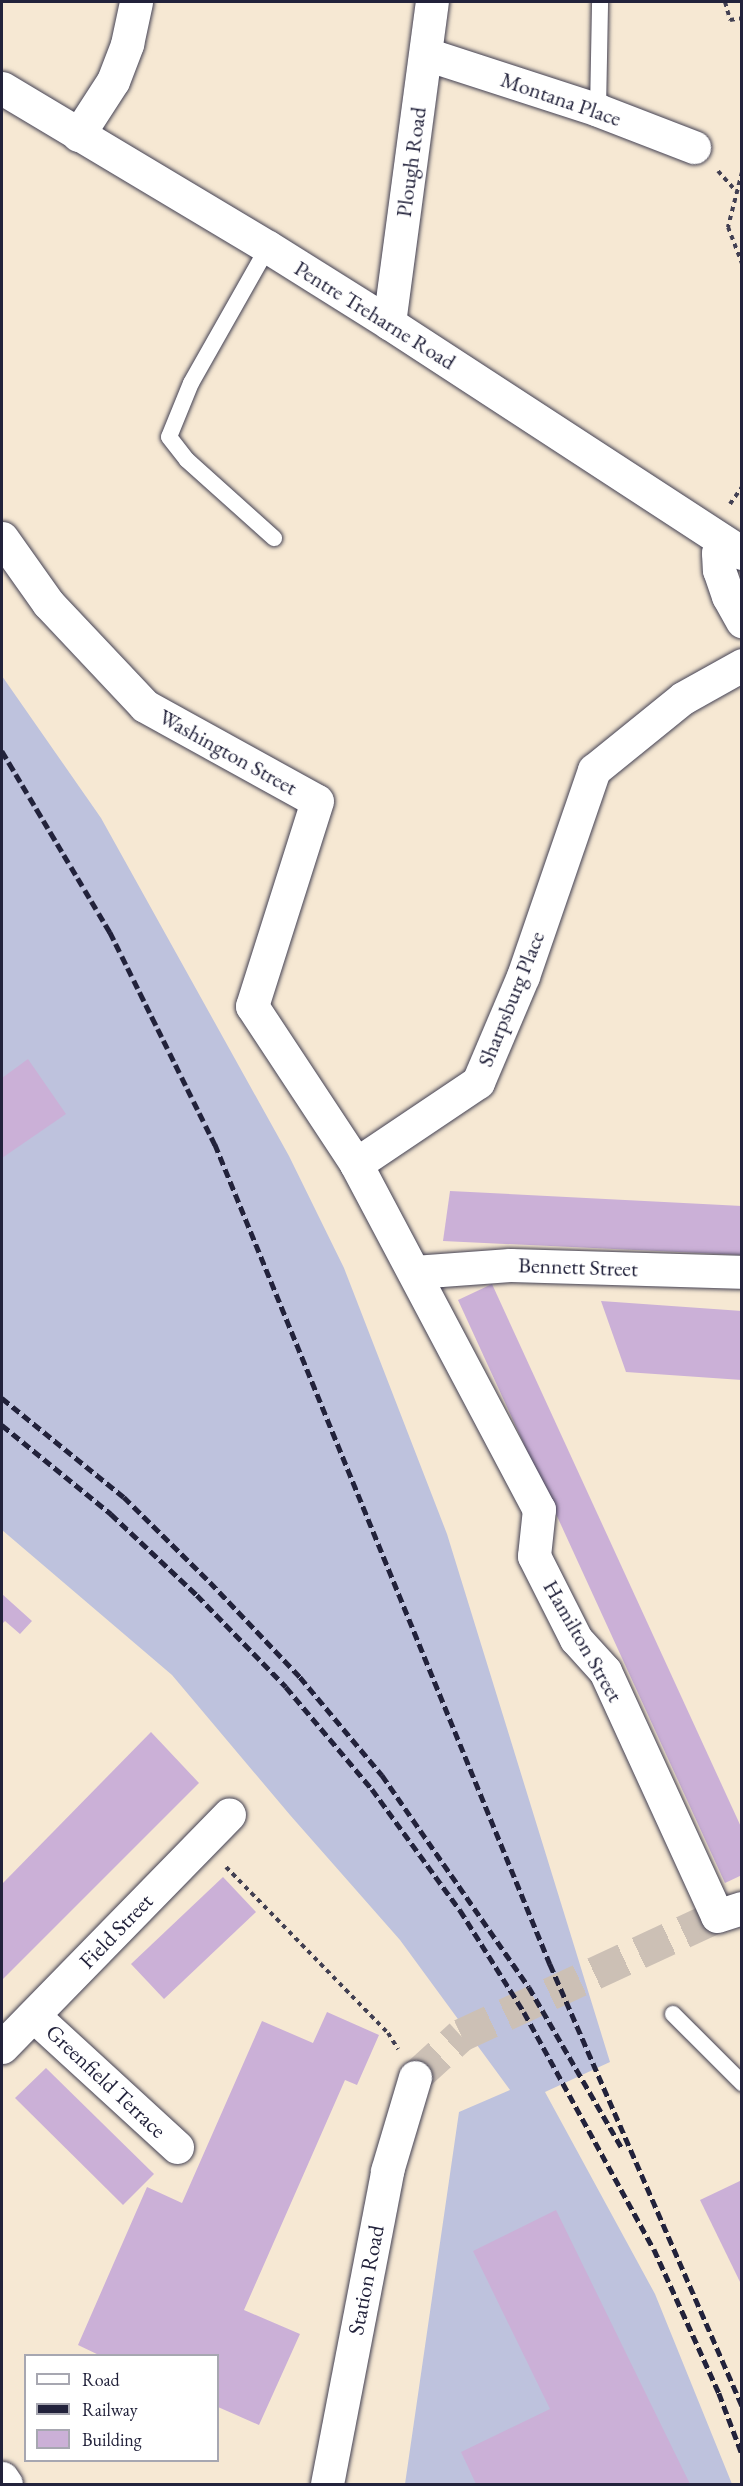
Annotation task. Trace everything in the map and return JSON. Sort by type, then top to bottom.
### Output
[{"type":"street","points":[[78,135],[113,81],[127,44],[136,2]]},
{"type":"street","name":"Plough Road","points":[[389,323],[432,2]]},
{"type":"street","name":"Montana Place","points":[[426,54],[598,110],[694,147]]},
{"type":"street","name":"Pentre Treharne Road","points":[[2,88],[268,247],[389,323],[731,546]]},
{"type":"street","name":"Washington Street","points":[[2,538],[48,603],[145,706],[317,801],[252,1006],[356,1164]]},
{"type":"street","points":[[731,546],[718,554],[719,570],[728,596],[741,621]]},
{"type":"street","name":"Sharpsburg Place","points":[[356,1164],[478,1082],[523,976],[594,770],[683,698],[741,665]]},
{"type":"street","name":"Hamilton Street","points":[[356,1164],[540,1509],[534,1556],[576,1639],[605,1671],[729,1912]]},
{"type":"street","name":"Bennett Street","points":[[414,1272],[510,1265],[741,1272]]},
{"type":"street","name":"Field Street","points":[[2,2047],[230,1814]]},
{"type":"street","name":"Greenfield Terrace","points":[[34,2016],[177,2147]]},
{"type":"street","name":"Station Road","points":[[327,2484],[387,2171],[415,2078]]},
{"type":"street","points":[[2,2478],[6,2484]]},
{"type":"lane","points":[[598,110],[600,2]]},
{"type":"lane","points":[[268,247],[191,383],[169,437],[187,460],[274,538]]},
{"type":"lane","points":[[672,2014],[741,2083]]},
{"type":"path","points":[[725,2],[730,20],[741,18]]},
{"type":"path","points":[[741,172],[728,227],[741,262]]},
{"type":"path","points":[[255,1895],[388,2032],[415,2078]]},
{"type":"shaded area","points":[[2,676],[101,818],[289,1156],[344,1268],[447,1534],[610,2062],[545,2092],[655,2294],[732,2484],[405,2484],[459,2112],[510,2090],[400,1940],[290,1815],[172,1675],[2,1530]]},
{"type":"building","points":[[28,1059],[66,1114],[2,1158],[2,1078]]},
{"type":"building","points":[[450,1191],[742,1206],[742,1255],[443,1241]]},
{"type":"building","points":[[492,1284],[742,1829],[742,1875],[725,1883],[458,1300]]},
{"type":"building","points":[[601,1301],[742,1311],[742,1380],[626,1372]]},
{"type":"building","points":[[2,1594],[32,1621],[20,1634],[5,1621],[2,1624]]},
{"type":"building","points":[[151,1732],[199,1783],[2,1980],[2,1884]]},
{"type":"building","points":[[223,1877],[256,1912],[164,1999],[131,1964]]},
{"type":"building","points":[[327,2012],[379,2035],[357,2085],[345,2080],[244,2310],[300,2334],[259,2425],[219,2407],[219,2354],[97,2354],[78,2345],[147,2187],[182,2203],[262,2021],[313,2043]]},
{"type":"building","points":[[46,2068],[154,2174],[123,2205],[15,2098]]},
{"type":"building","points":[[742,2180],[742,2286],[700,2200]]},
{"type":"building","points":[[556,2210],[690,2484],[476,2484],[461,2452],[550,2409],[473,2251]]},
{"type":"tunnel","points":[[415,2077],[461,2035],[717,1916]]},
{"type":"railway","points":[[2,751],[110,932],[215,1144],[550,1964],[742,2406]]},
{"type":"railway","points":[[2,1398],[124,1497],[210,1582],[300,1677],[382,1775],[529,1987],[622,2148]]},
{"type":"railway","points":[[2,1425],[111,1514],[197,1595],[286,1687],[372,1789],[460,1910],[524,2012],[654,2249],[719,2393],[742,2454]]}]
